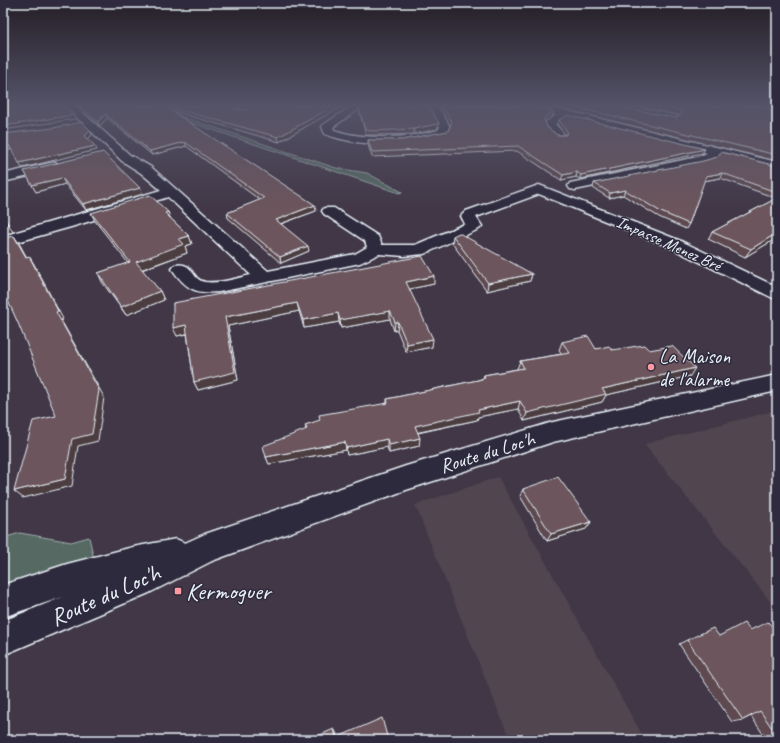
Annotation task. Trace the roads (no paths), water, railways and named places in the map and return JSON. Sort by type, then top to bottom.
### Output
[{"type":"street","points":[[108,141],[128,160],[146,170],[264,277]]},
{"type":"street","points":[[672,141],[777,166]]},
{"type":"street","points":[[103,154],[118,150]]},
{"type":"street","points":[[575,186],[700,160],[710,157],[716,152]]},
{"type":"street","points":[[3,178],[67,163]]},
{"type":"street","points":[[7,241],[170,192]]},
{"type":"street","name":"Impasse Menez Bré","points":[[376,249],[404,251],[418,250],[474,226],[468,216],[471,214],[551,194],[675,244],[777,294]]},
{"type":"street","points":[[181,269],[194,284],[205,287],[217,287],[360,258],[376,249],[372,239],[329,212]]},
{"type":"street","name":"Route du Loc'h","points":[[3,638],[138,582],[205,549],[362,493],[506,446],[610,419],[777,383]]},
{"type":"street","name":"Route du Loc'h","points":[[3,601],[30,591],[119,567],[168,555],[205,549]]},
{"type":"place","name":"La Maison de l'alarme","points":[[651,367]]},
{"type":"place","name":"Kermoguer","points":[[178,591]]}]
